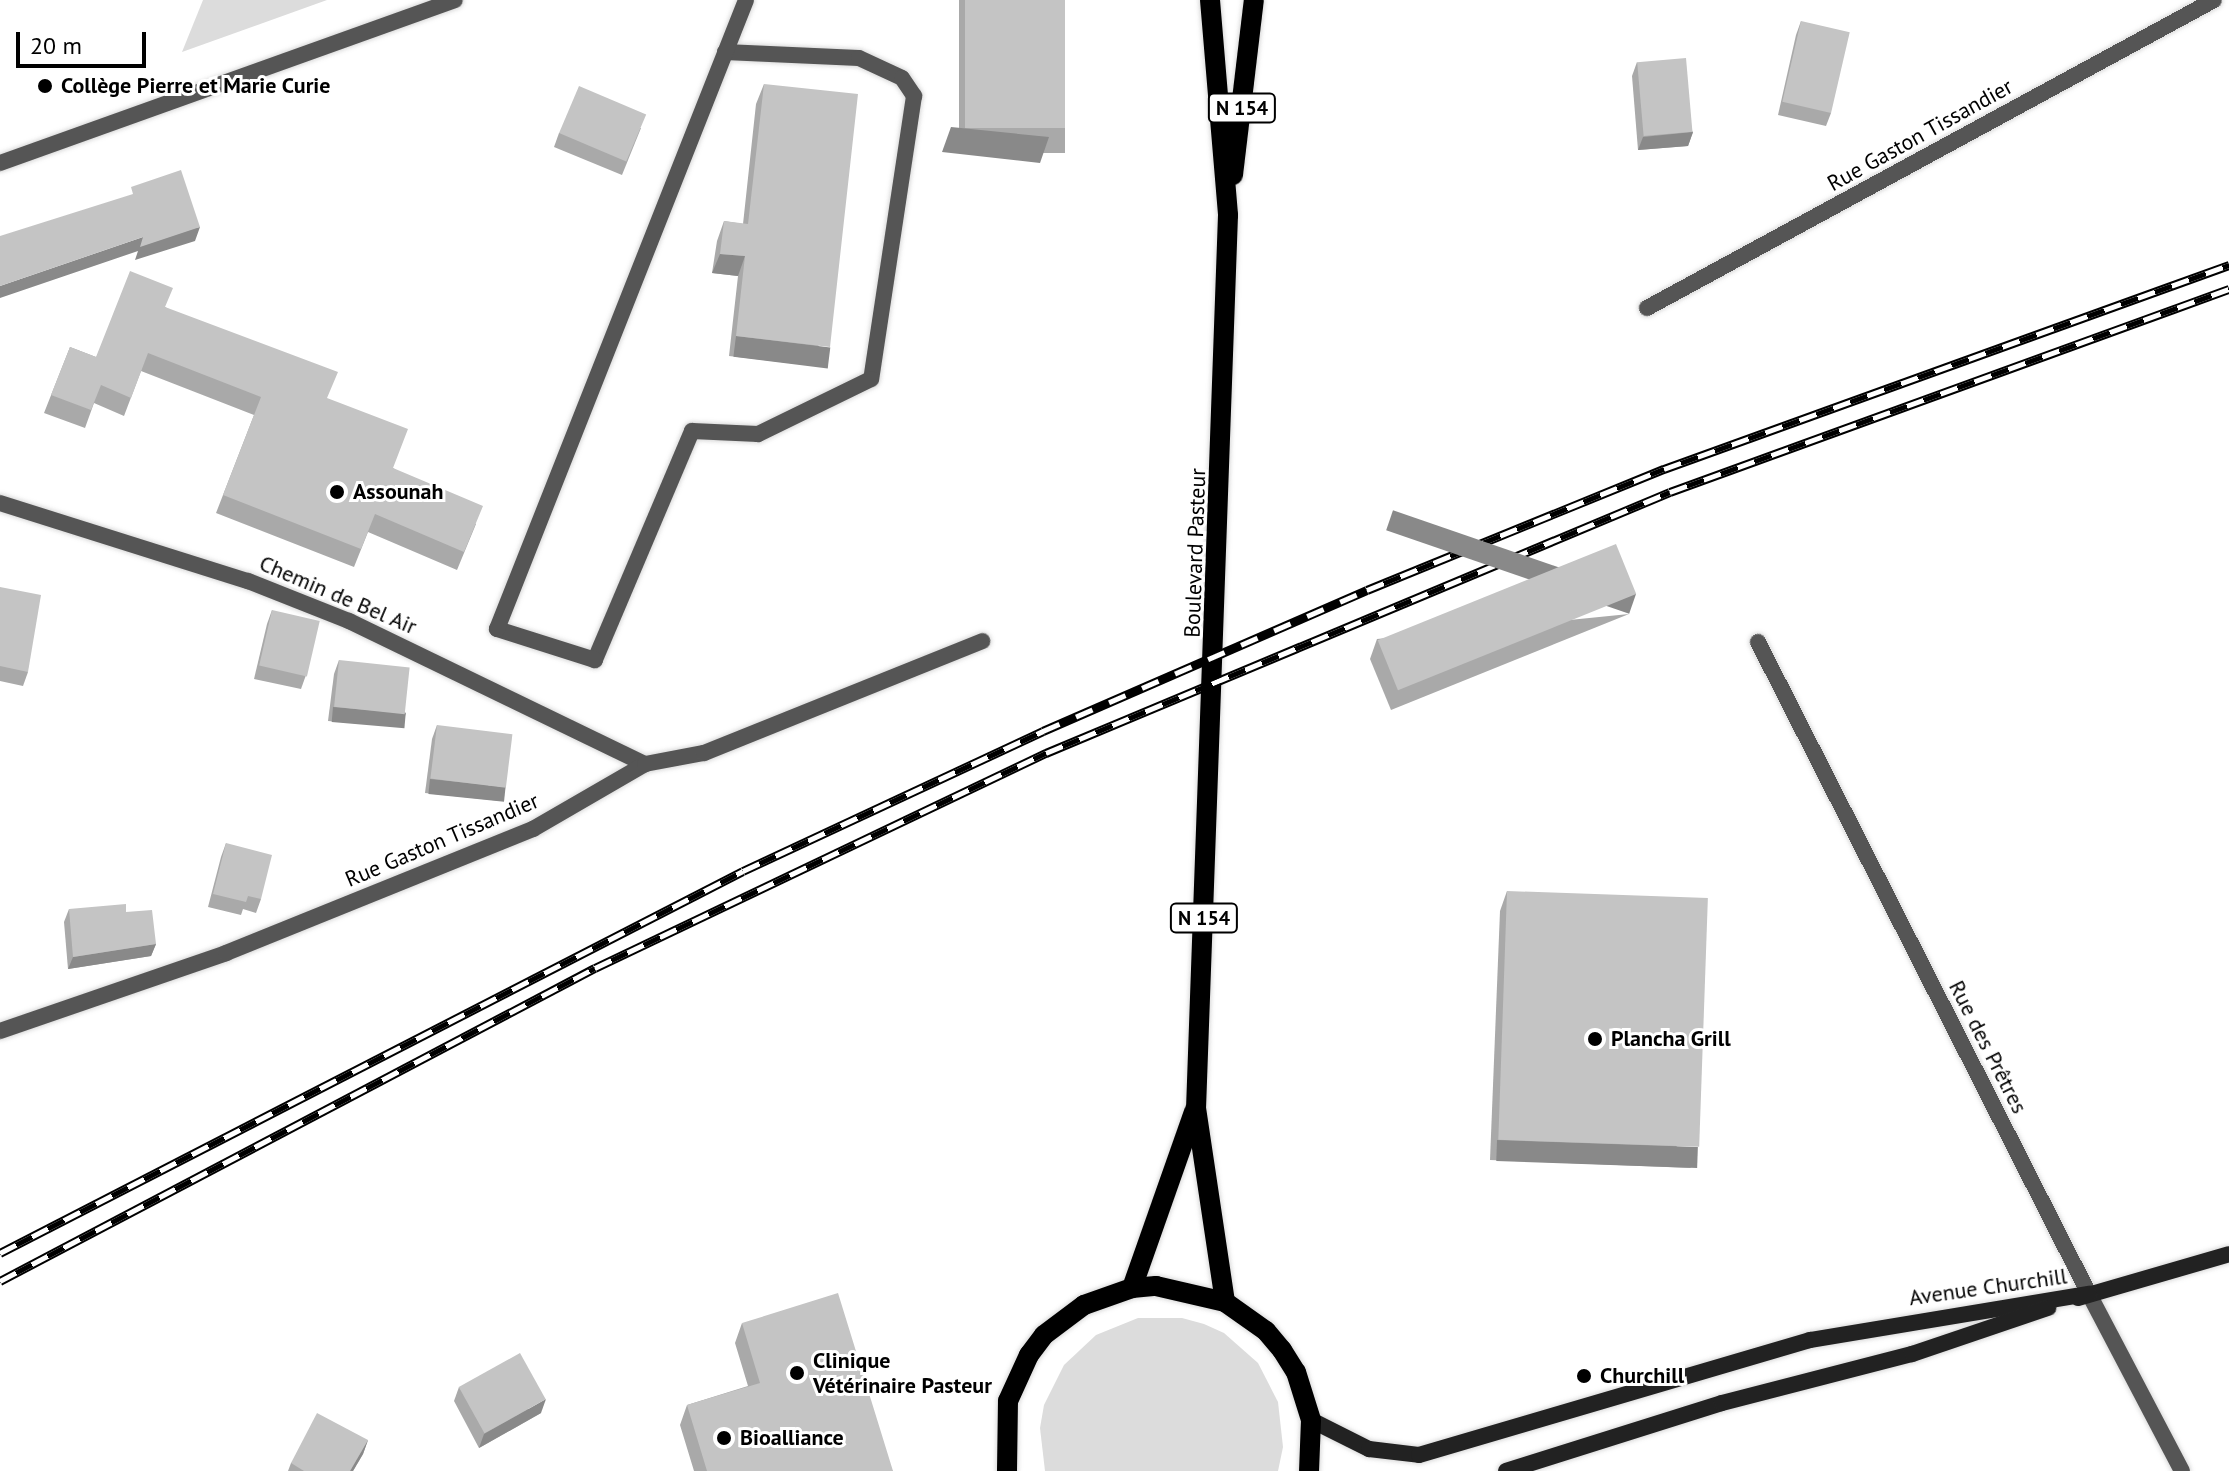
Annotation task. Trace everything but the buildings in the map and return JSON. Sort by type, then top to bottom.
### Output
[{"type":"main road","name":"Boulevard Pasteur","points":[[1196,1108],[1228,215],[1210,0]]},
{"type":"main road","name":"N 154","points":[[1228,215],[1254,0]]},
{"type":"main road","name":"N 154","points":[[1132,1288],[1196,1108]]},
{"type":"main road","name":"N 154","points":[[1196,1108],[1225,1302]]},
{"type":"main road","points":[[2089,1294],[2229,1254]]},
{"type":"main road","points":[[1007,1471],[1008,1401],[1029,1355],[1084,1305],[1132,1288],[1179,1287],[1225,1302],[1266,1331],[1282,1350],[1301,1384],[1311,1420],[1309,1471]]},
{"type":"main road","name":"Avenue Churchill","points":[[1311,1420],[1369,1449],[1419,1455],[1810,1340],[2089,1294]]},
{"type":"main road","name":"Avenue Churchill","points":[[1506,1471],[1722,1403],[1912,1354],[2089,1294]]},
{"type":"street","points":[[0,163],[455,0]]},
{"type":"street","points":[[725,52],[859,58],[902,78],[914,96],[871,379],[758,434],[692,431],[595,660],[497,629],[725,52],[746,0]]},
{"type":"street","name":"Rue Gaston Tissandier","points":[[1647,308],[2214,0]]},
{"type":"street","name":"Chemin de Bel Air","points":[[0,503],[248,581],[349,621],[645,764]]},
{"type":"street","name":"Rue Gaston Tissandier","points":[[0,1031],[226,953],[533,829],[645,764],[704,753],[982,641]]},
{"type":"street","name":"Rue des Prêtres","points":[[1758,642],[2182,1471]]},
{"type":"shaded area","points":[[203,0],[327,0],[182,52]]},
{"type":"shaded area","points":[[1138,1318],[1182,1318],[1204,1324],[1224,1333],[1258,1363],[1278,1402],[1283,1447],[1278,1471],[1045,1471],[1040,1428],[1044,1405],[1064,1365],[1096,1335]]},
{"type":"railway","points":[[0,1253],[743,871],[1043,731],[1367,590],[1664,469],[2229,265]]},
{"type":"railway","points":[[0,1281],[595,968],[1046,753],[1670,492],[2229,289]]},
{"type":"place","name":"Collège Pierre et Marie Curie","points":[[45,86]]},
{"type":"place","name":"Assounah","points":[[337,492]]},
{"type":"place","name":"Plancha Grill","points":[[1595,1039]]},
{"type":"place","name":"Clinique Vétérinaire Pasteur","points":[[797,1373]]},
{"type":"place","name":"Churchill","points":[[1584,1376]]},
{"type":"place","name":"Bioalliance","points":[[724,1438]]}]
